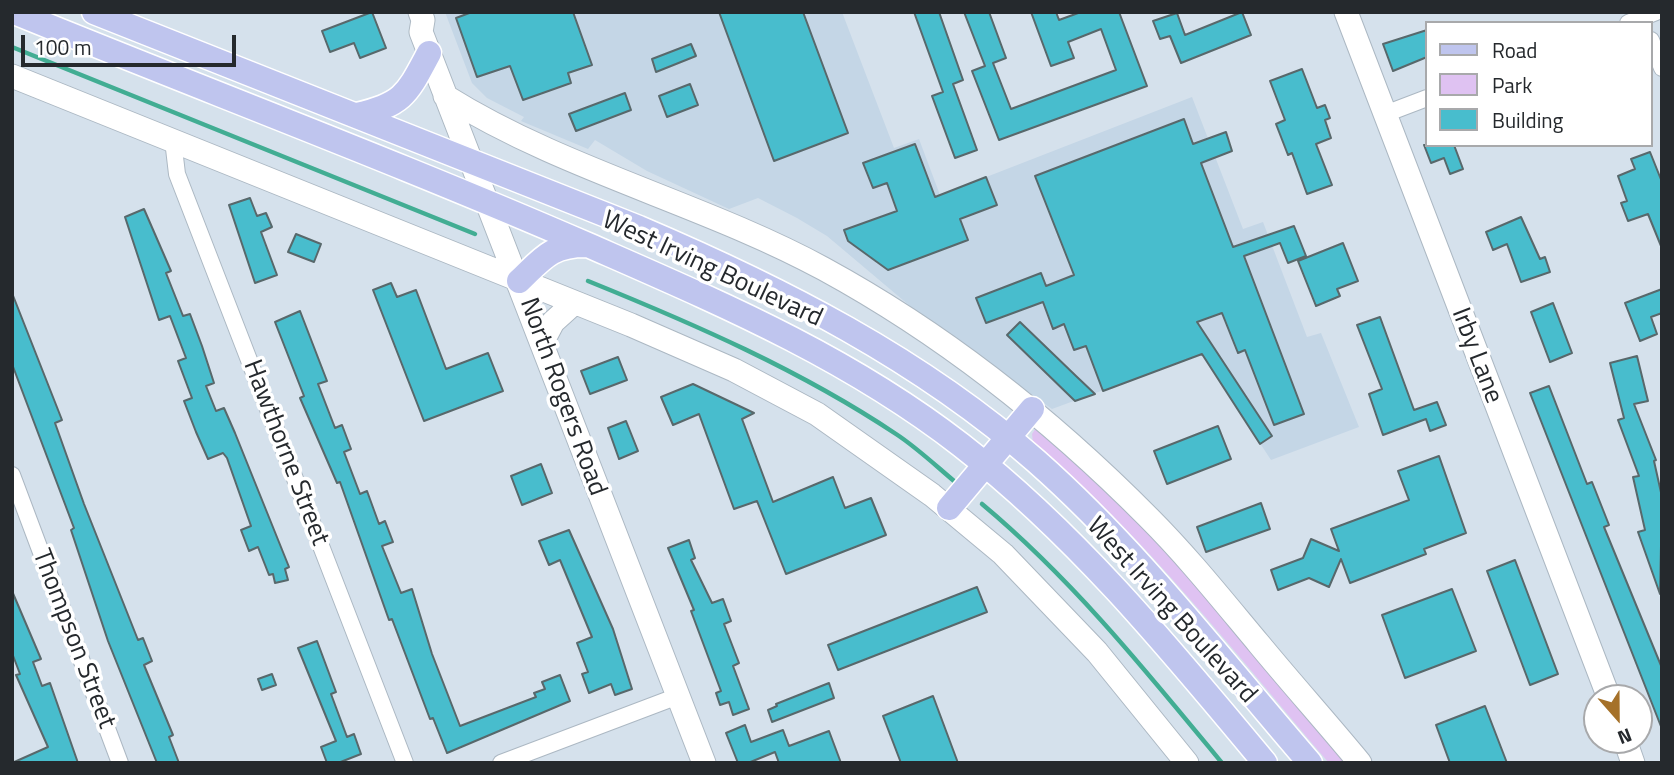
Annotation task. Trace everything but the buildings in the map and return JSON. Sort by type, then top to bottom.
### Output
[{"type":"main road","name":"West Irving Boulevard","points":[[14,12],[486,200],[764,322],[914,411],[985,465],[1094,565],[1265,763]]},
{"type":"main road","name":"West Irving Boulevard","points":[[94,12],[470,159],[726,265],[804,305],[940,388],[1035,460],[1123,546],[1310,763]]},
{"type":"main road","points":[[357,115],[388,107],[407,93],[423,32]]},
{"type":"main road","points":[[519,281],[550,251],[565,245],[586,244]]},
{"type":"main road","points":[[948,508],[1032,410]]},
{"type":"street","name":"North Rogers Road","points":[[405,12],[411,27],[423,32],[445,96],[704,763]]},
{"type":"street","name":"Irby Lane","points":[[1346,12],[1603,684]]},
{"type":"street","points":[[1653,45],[1662,68]]},
{"type":"street","points":[[12,76],[574,303],[734,370],[776,392],[855,439],[980,533],[1054,604],[1187,763]]},
{"type":"street","name":"West Irving Boulevard","points":[[445,96],[476,114],[595,169],[767,239],[824,269],[933,334],[1078,449],[1172,542],[1360,763]]},
{"type":"street","points":[[1384,114],[1426,98]]},
{"type":"street","name":"Hawthorne Street","points":[[173,140],[177,174],[405,763]]},
{"type":"street","points":[[542,343],[553,322],[574,303]]},
{"type":"street","name":"Thompson Street","points":[[12,475],[120,763]]},
{"type":"street","points":[[12,525],[28,519]]},
{"type":"street","points":[[501,763],[678,696]]},
{"type":"shaded area","points":[[445,12],[842,12],[894,148],[919,139],[940,195],[1192,97],[1243,229],[1263,222],[1307,337],[1321,333],[1359,427],[1271,460],[1201,354],[1052,409],[929,322],[827,236],[797,218],[758,198],[729,209],[647,171],[595,140],[588,149],[521,121],[524,117],[487,98],[472,83]]},
{"type":"green space","points":[[1036,428],[1114,492],[1352,763],[1329,763],[1151,556],[1074,478],[1033,442],[1032,434]]},
{"type":"waterway","points":[[12,47],[475,234]]},
{"type":"waterway","points":[[588,281],[707,331],[822,389],[903,439],[954,481]]},
{"type":"waterway","points":[[982,504],[1078,595],[1222,763]]}]
